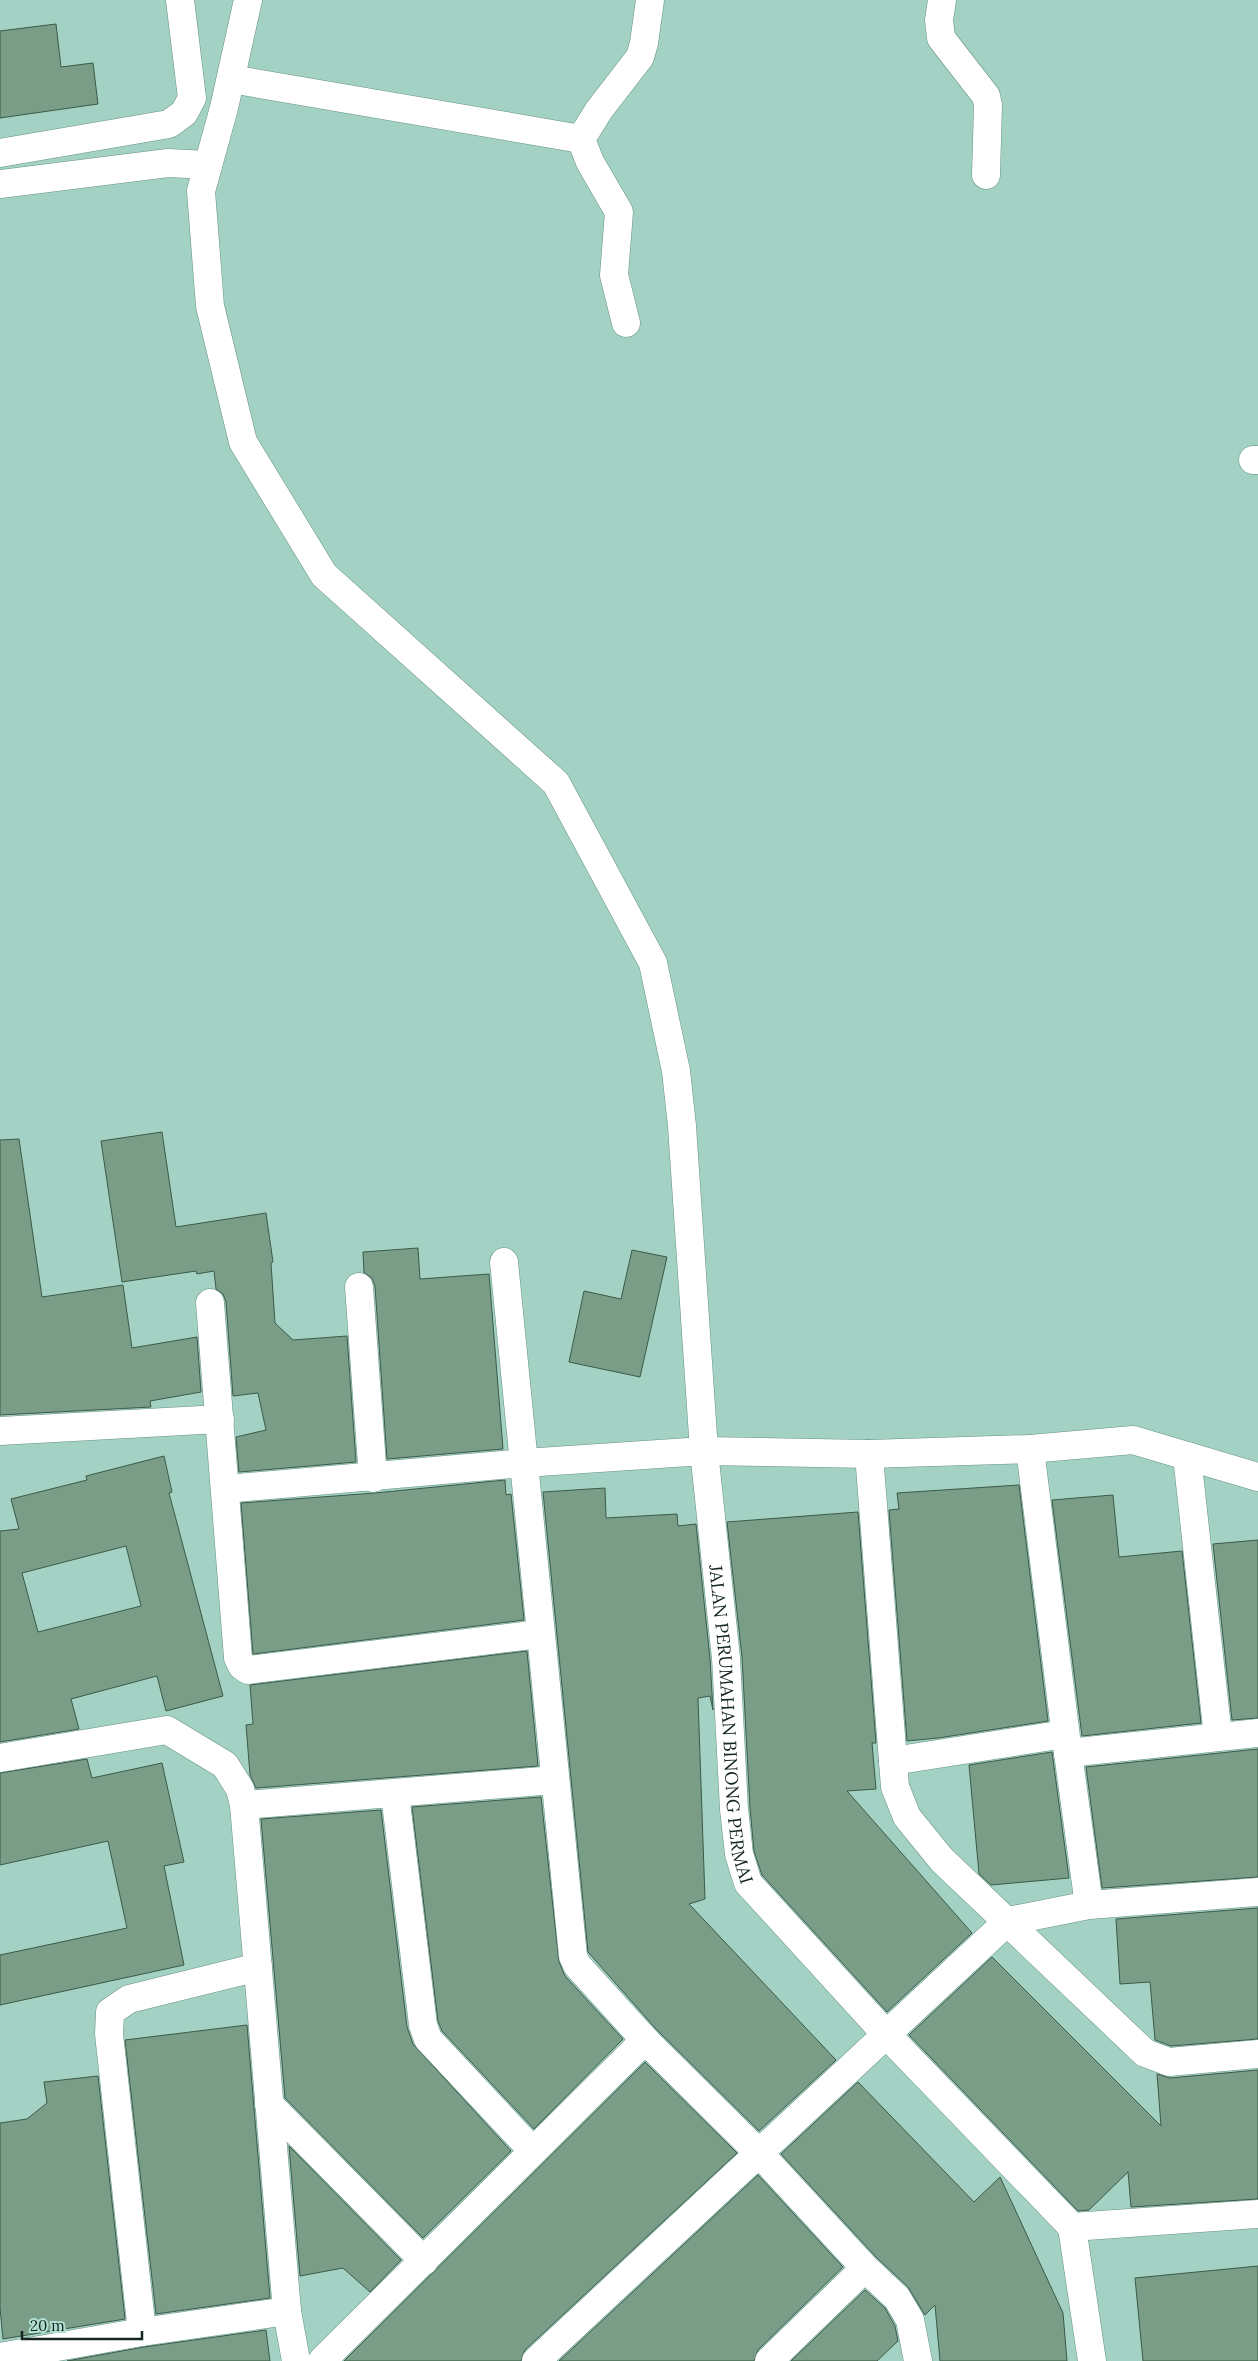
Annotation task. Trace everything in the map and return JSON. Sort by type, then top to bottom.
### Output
[{"type":"street","points":[[0,153],[169,124],[184,113],[192,98],[180,0]]},
{"type":"street","name":"JALAN PERUMAHAN BINONG PERMAI","points":[[248,0],[231,79],[200,191],[210,306],[242,442],[324,576],[556,783],[653,964],[676,1071],[704,1451],[726,1658],[734,1809],[742,1870],[748,1883],[885,2033],[1072,2227]]},
{"type":"street","points":[[581,139],[599,110],[640,57],[644,43],[650,0]]},
{"type":"street","points":[[942,0],[939,20],[941,38],[986,96],[988,105],[986,175]]},
{"type":"street","points":[[231,79],[581,139]]},
{"type":"street","points":[[184,113],[193,121],[217,132]]},
{"type":"street","points":[[581,139],[590,162],[619,212],[614,275],[626,323]]},
{"type":"street","points":[[0,184],[168,163],[208,165]]},
{"type":"street","points":[[504,1262],[573,1956],[577,1965],[646,2040],[759,2153],[865,2268],[897,2298],[910,2320],[918,2361]]},
{"type":"street","points":[[359,1287],[373,1478]]},
{"type":"street","points":[[210,1303],[238,1658],[242,1666],[248,1670],[540,1634]]},
{"type":"street","points":[[0,1431],[220,1419]]},
{"type":"street","points":[[225,1489],[373,1478],[524,1463],[704,1451],[869,1454],[1030,1449],[1133,1440],[1258,1477]]},
{"type":"street","points":[[1030,1449],[1066,1744],[1089,1905]]},
{"type":"street","points":[[869,1454],[895,1787],[907,1817],[942,1860],[1145,2053],[1169,2062],[1258,2054]]},
{"type":"street","points":[[1187,1456],[1218,1737]]},
{"type":"street","points":[[0,1758],[167,1730],[225,1765],[240,1789],[244,1805],[287,2311],[296,2361]]},
{"type":"street","points":[[893,1761],[1066,1744],[1218,1737],[1258,1733]]},
{"type":"street","points":[[244,1805],[554,1780]]},
{"type":"street","points":[[394,1794],[423,2025],[428,2039],[532,2150]]},
{"type":"street","points":[[536,2361],[885,2033],[1008,1921],[1089,1905],[1258,1892]]},
{"type":"street","points":[[142,2332],[109,2034],[110,2012],[129,1999],[258,1967]]},
{"type":"street","points":[[322,2361],[424,2261],[532,2150],[646,2040]]},
{"type":"street","points":[[269,2104],[424,2261]]},
{"type":"street","points":[[1092,2361],[1072,2227],[1258,2214]]},
{"type":"street","points":[[769,2361],[865,2268]]},
{"type":"street","points":[[0,2357],[142,2332],[287,2311]]},
{"type":"building","points":[[56,24],[61,67],[93,63],[98,104],[0,118],[0,31]]},
{"type":"building","points":[[162,1132],[176,1227],[266,1213],[273,1262],[271,1263],[275,1323],[293,1340],[347,1336],[356,1462],[239,1472],[236,1437],[266,1430],[258,1393],[233,1396],[226,1302],[223,1294],[216,1289],[214,1271],[197,1274],[196,1271],[122,1282],[101,1141]]},
{"type":"building","points":[[19,1139],[42,1297],[123,1285],[132,1348],[197,1337],[201,1392],[150,1401],[151,1407],[0,1415],[0,1140]]},
{"type":"building","points":[[418,1248],[420,1279],[489,1274],[503,1449],[387,1459],[375,1286],[372,1278],[364,1273],[363,1252]]},
{"type":"building","points":[[632,1250],[667,1257],[640,1377],[569,1362],[584,1291],[621,1299]]},
{"type":"building","points":[[164,1456],[172,1492],[169,1493],[223,1696],[166,1711],[157,1676],[71,1699],[79,1729],[0,1742],[0,1531],[19,1529],[11,1499],[87,1480],[86,1476]],"holes":[[[126,1546],[141,1606],[38,1632],[22,1573]]]},
{"type":"building","points":[[505,1480],[506,1495],[511,1494],[524,1620],[253,1654],[241,1503],[375,1493]]},
{"type":"building","points":[[1019,1485],[1048,1721],[907,1741],[889,1510],[899,1509],[897,1493]]},
{"type":"building","points":[[605,1488],[606,1518],[677,1514],[678,1526],[696,1524],[710,1659],[713,1710],[710,1696],[698,1698],[705,1899],[689,1904],[836,2060],[759,2131],[656,2029],[588,1952],[543,1492]]},
{"type":"building","points":[[1113,1495],[1119,1557],[1182,1551],[1201,1723],[1082,1736],[1052,1500]]},
{"type":"building","points":[[858,1512],[876,1743],[872,1743],[876,1789],[847,1791],[972,1933],[887,2012],[762,1875],[754,1851],[742,1657],[727,1522]]},
{"type":"building","points":[[1258,1540],[1258,1718],[1232,1720],[1213,1544]]},
{"type":"building","points":[[527,1651],[538,1766],[256,1788],[250,1775],[246,1725],[253,1724],[250,1685]]},
{"type":"building","points":[[1258,1749],[1258,1877],[1102,1888],[1086,1767]]},
{"type":"building","points":[[1052,1752],[1069,1878],[991,1885],[979,1874],[969,1765]]},
{"type":"building","points":[[87,1759],[92,1778],[162,1763],[184,1862],[164,1866],[184,1965],[0,2005],[0,1955],[127,1928],[108,1841],[0,1865],[0,1773]]},
{"type":"building","points":[[541,1797],[559,1962],[565,1976],[623,2039],[534,2129],[442,2031],[438,2021],[412,1807]]},
{"type":"building","points":[[381,1810],[407,2027],[413,2044],[511,2151],[423,2238],[285,2098],[261,1819]]},
{"type":"building","points":[[1258,1908],[1258,2039],[1171,2046],[1155,2040],[1150,1982],[1120,1984],[1116,1919]]},
{"type":"building","points":[[992,1957],[1161,2126],[1157,2074],[1170,2078],[1258,2070],[1258,2199],[1131,2207],[1128,2172],[1089,2210],[1078,2211],[909,2035]]},
{"type":"building","points":[[247,2025],[270,2298],[156,2314],[125,2040]]},
{"type":"building","points":[[645,2062],[737,2153],[525,2350],[521,2361],[344,2361]]},
{"type":"building","points":[[98,2076],[125,2319],[3,2339],[0,2308],[0,2123],[27,2119],[47,2103],[44,2082]]},
{"type":"building","points":[[858,2082],[974,2202],[1000,2177],[1063,2313],[1067,2361],[940,2361],[935,2305],[925,2315],[908,2287],[876,2257],[781,2154]]},
{"type":"building","points":[[289,2146],[401,2260],[370,2292],[343,2268],[300,2276]]},
{"type":"building","points":[[758,2175],[843,2267],[758,2350],[754,2361],[559,2361]]},
{"type":"building","points":[[1258,2266],[1258,2361],[1143,2361],[1135,2278]]},
{"type":"building","points":[[865,2290],[885,2308],[895,2326],[898,2341],[877,2361],[791,2361]]},
{"type":"building","points":[[266,2330],[270,2361],[67,2361],[144,2347]]}]
